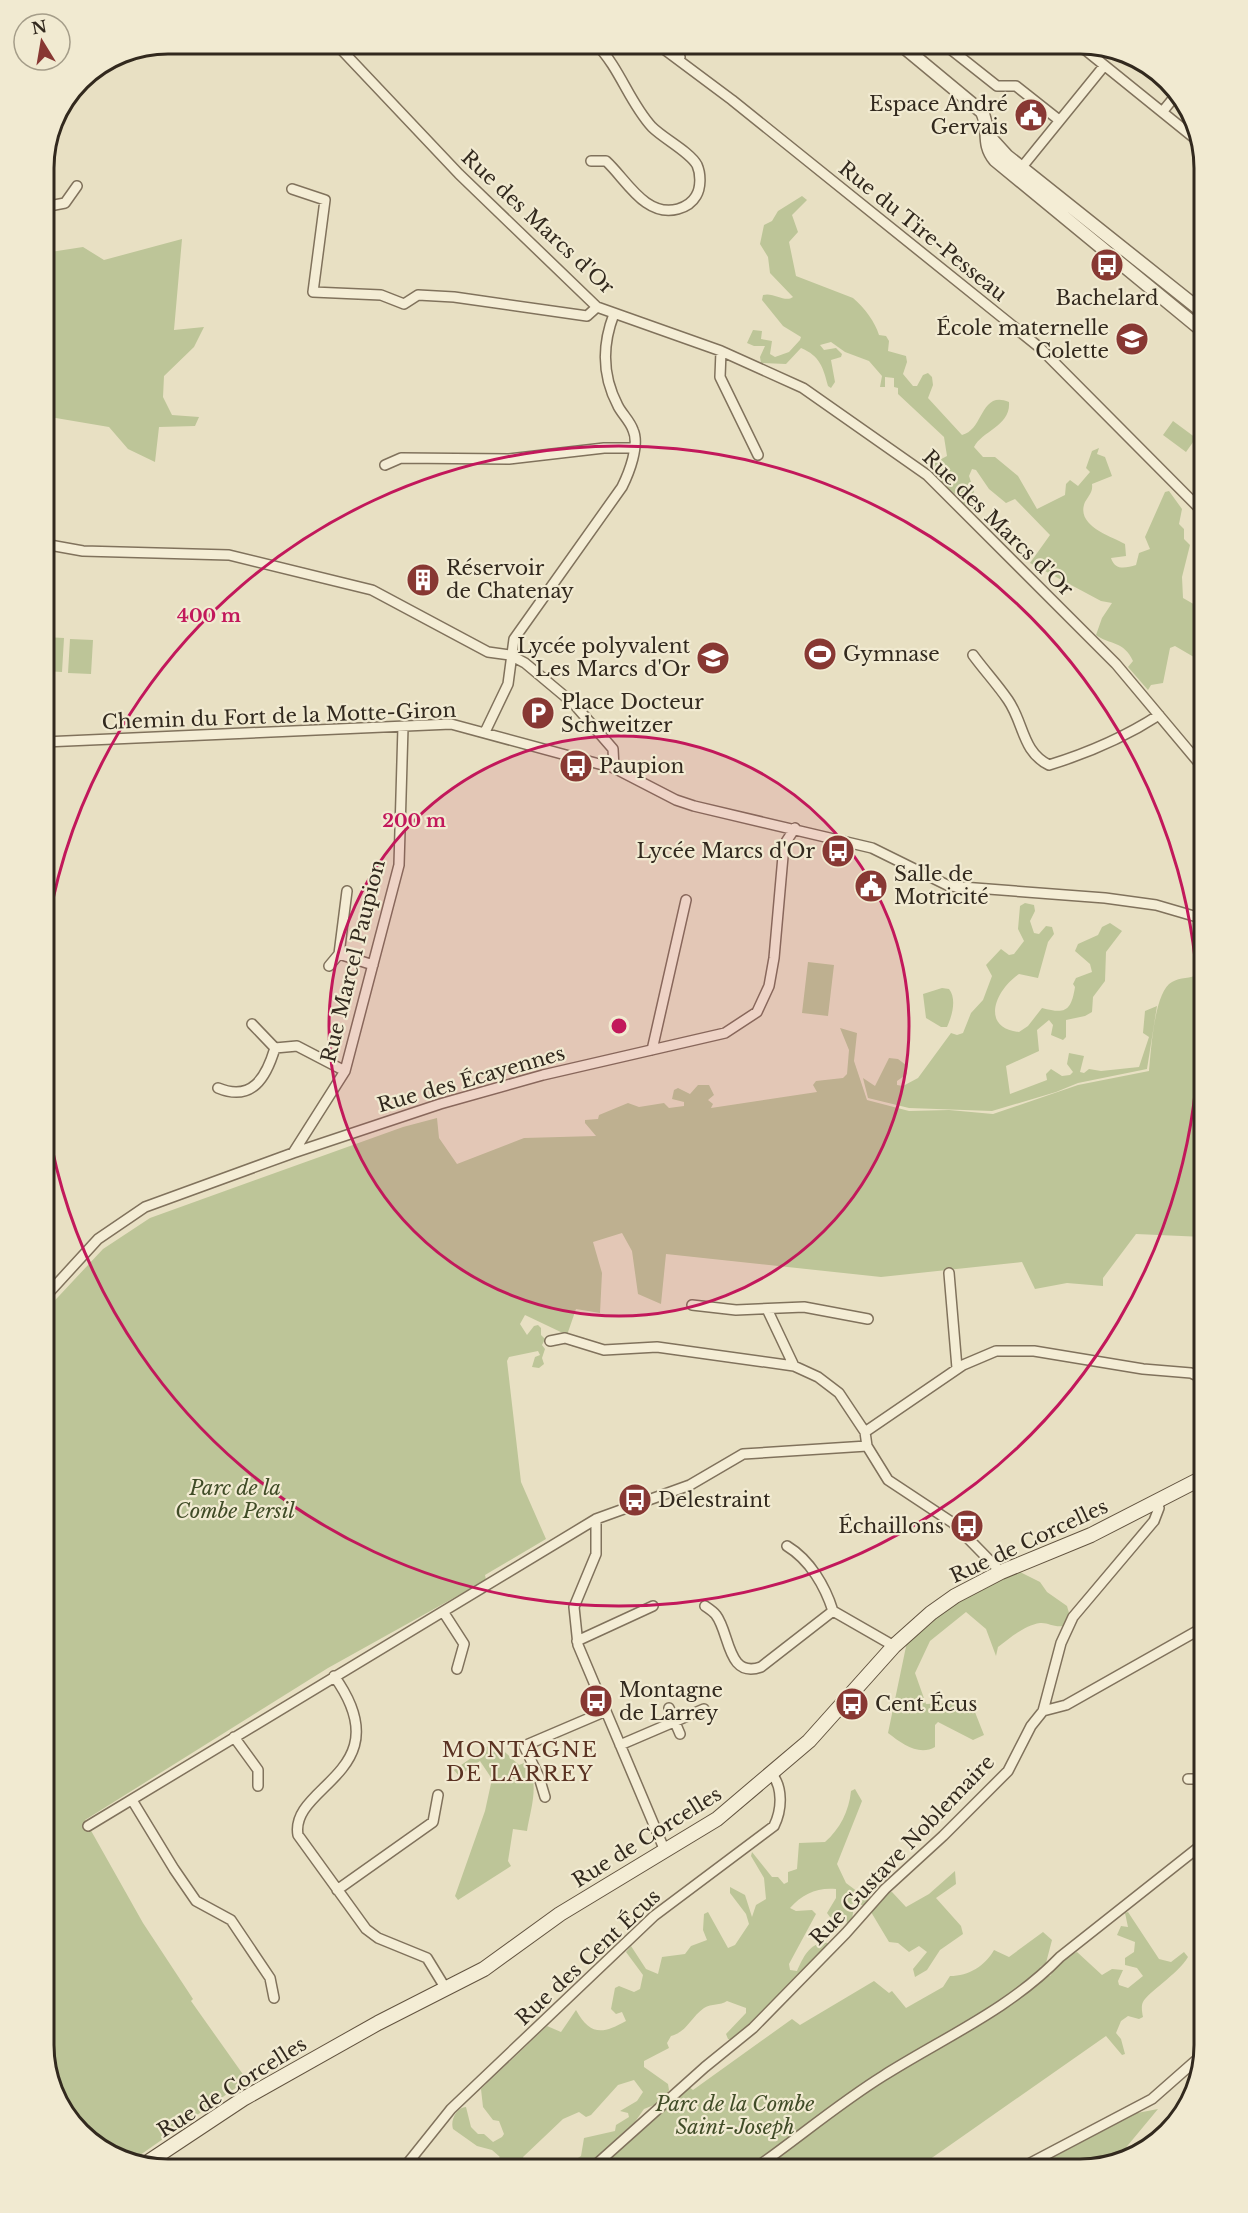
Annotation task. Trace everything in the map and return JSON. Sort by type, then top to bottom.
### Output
[{"type":"main road","name":"Rue de Corcelles","points":[[154,2158],[243,2099],[378,2023],[498,1960],[560,1914],[735,1806],[809,1741],[894,1646],[943,1604],[1001,1572],[1091,1535],[1194,1482]]},
{"type":"street","name":"Rue des Marcs d'Or","points":[[345,54],[459,174],[597,307],[722,351],[803,388],[927,475],[1116,664],[1194,761]]},
{"type":"street","points":[[591,161],[606,161],[634,194],[663,210],[683,208],[695,198],[699,189],[699,174],[695,163],[650,124],[613,62],[605,54]]},
{"type":"street","name":"Rue du Tire-Pesseau","points":[[672,54],[1039,348],[1194,503]]},
{"type":"street","name":"Rue du Tire-Pesseau","points":[[679,54],[686,64]]},
{"type":"street","points":[[912,54],[980,110],[984,115],[986,133],[1019,172],[1194,323]]},
{"type":"street","points":[[957,54],[997,86],[1016,86],[1059,120]]},
{"type":"street","points":[[1090,54],[1188,133]]},
{"type":"street","points":[[1019,172],[1104,66]]},
{"type":"street","points":[[1163,111],[1172,100]]},
{"type":"street","points":[[1019,172],[1194,305]]},
{"type":"street","points":[[54,206],[65,204],[77,186]]},
{"type":"street","points":[[292,189],[325,200],[313,292],[381,295],[404,304],[418,295],[454,297],[586,316],[597,307]]},
{"type":"street","points":[[485,732],[508,684],[510,655],[514,639],[622,487],[633,464],[634,431],[618,406],[604,375],[607,332],[614,314]]},
{"type":"street","points":[[722,351],[720,377],[758,455]]},
{"type":"street","points":[[385,465],[401,458],[509,459],[604,448],[633,448]]},
{"type":"street","points":[[54,546],[83,551],[229,555],[372,590],[489,652],[510,655],[525,663],[574,704],[613,749],[614,768]]},
{"type":"street","points":[[973,655],[1009,701],[1024,731],[1029,748],[1037,759],[1049,765],[1132,732],[1159,715]]},
{"type":"street","name":"Chemin du Fort de la Motte-Giron","points":[[54,742],[403,728],[451,724],[614,768],[676,800],[694,806],[795,828],[885,852],[949,886],[1105,898],[1156,905],[1194,916]]},
{"type":"street","name":"Rue Marcel Paupion","points":[[293,1153],[321,1114],[345,1071],[399,865],[403,728]]},
{"type":"street","name":"Rue des Écayennes","points":[[54,1287],[98,1239],[145,1207],[293,1153],[440,1104],[543,1075],[725,1033],[757,1012],[769,986],[774,958],[784,845],[795,828]]},
{"type":"street","points":[[328,966],[339,954],[347,891]]},
{"type":"street","points":[[652,1050],[686,900]]},
{"type":"street","points":[[339,954],[373,964]]},
{"type":"street","points":[[252,1024],[275,1048]]},
{"type":"street","points":[[275,1048],[297,1046],[345,1071]]},
{"type":"street","points":[[218,1088],[240,1093],[252,1087],[263,1079],[269,1069],[275,1048]]},
{"type":"street","points":[[949,1273],[957,1368]]},
{"type":"street","points":[[692,1305],[736,1310],[804,1307],[868,1319]]},
{"type":"street","points":[[768,1309],[794,1366]]},
{"type":"street","points":[[550,1341],[565,1338],[604,1350],[657,1347],[794,1366],[832,1388],[865,1432],[867,1446],[888,1480],[953,1523],[1001,1572]]},
{"type":"street","points":[[865,1432],[957,1368],[990,1353],[1024,1350],[1194,1374]]},
{"type":"street","points":[[88,1826],[596,1520],[690,1485],[743,1454],[867,1446]]},
{"type":"street","name":"Rue Gustave Noblemaire","points":[[602,2159],[705,2067],[753,2028],[846,1933],[885,1889],[1008,1771],[1031,1726],[1043,1711],[1065,1630],[1081,1606],[1154,1521],[1159,1508],[1156,1500]]},
{"type":"street","points":[[596,1520],[596,1554],[574,1607],[577,1641],[665,1851]]},
{"type":"street","points":[[787,1546],[802,1555],[828,1594],[833,1611],[894,1646]]},
{"type":"street","points":[[577,1641],[654,1606]]},
{"type":"street","points":[[705,1606],[716,1615],[738,1665],[747,1670],[761,1667],[833,1611]]},
{"type":"street","points":[[444,1612],[464,1644],[457,1669]]},
{"type":"street","points":[[1043,1711],[1066,1705],[1194,1633]]},
{"type":"street","points":[[334,1676],[352,1705],[354,1744],[343,1768],[303,1813],[297,1830],[300,1840],[373,1935],[427,1958],[446,1989]]},
{"type":"street","points":[[669,1708],[680,1734]]},
{"type":"street","points":[[620,1745],[704,1708]]},
{"type":"street","points":[[544,1797],[539,1778],[524,1746],[606,1711]]},
{"type":"street","points":[[234,1737],[258,1770],[258,1786]]},
{"type":"street","name":"Rue des Cent Écus","points":[[411,2159],[451,2109],[654,1916],[774,1826],[778,1818],[780,1793],[779,1785],[772,1774]]},
{"type":"street","points":[[1188,1779],[1194,1779]]},
{"type":"street","points":[[337,1890],[433,1822],[438,1795]]},
{"type":"street","points":[[132,1800],[162,1851],[196,1901],[231,1920],[270,1978],[274,1998]]},
{"type":"street","points":[[768,2159],[883,2076],[968,2027],[1011,1998],[1194,1851]]},
{"type":"street","points":[[1038,2159],[1152,2100],[1192,2064]]},
{"type":"green space","points":[[802,196],[807,200],[792,215],[798,232],[789,242],[796,276],[853,298],[872,320],[879,335],[886,336],[889,341],[888,351],[906,356],[907,362],[903,374],[913,386],[917,386],[923,375],[928,373],[932,377],[933,385],[928,398],[962,435],[975,426],[987,406],[993,401],[1009,402],[1006,417],[974,447],[983,457],[995,457],[1018,476],[1037,509],[1065,495],[1066,484],[1070,480],[1078,486],[1090,472],[1086,468],[1092,451],[1099,448],[1097,454],[1105,457],[1112,476],[1092,484],[1083,510],[1085,518],[1096,529],[1125,544],[1126,556],[1111,558],[1115,565],[1125,568],[1136,565],[1139,553],[1150,549],[1145,537],[1165,492],[1169,491],[1182,509],[1179,524],[1184,529],[1184,539],[1190,545],[1182,577],[1183,598],[1194,604],[1194,657],[1175,646],[1170,648],[1163,683],[1151,685],[1148,690],[1128,667],[1133,661],[1125,650],[1096,635],[1102,618],[1112,603],[1101,601],[1030,563],[1050,535],[1015,499],[1006,503],[989,489],[976,470],[972,469],[969,476],[974,491],[970,508],[965,507],[959,497],[931,476],[932,464],[947,456],[944,437],[898,394],[898,388],[894,387],[894,378],[885,377],[885,387],[880,387],[882,376],[869,361],[845,352],[831,342],[820,345],[824,350],[836,348],[842,354],[841,357],[831,360],[835,382],[831,388],[828,386],[817,359],[801,348],[786,364],[761,363],[760,357],[765,346],[754,346],[747,343],[753,330],[762,331],[761,339],[772,341],[770,354],[775,357],[789,352],[801,337],[783,326],[762,300],[763,295],[767,294],[786,299],[793,297],[770,273],[768,257],[760,244],[764,225],[772,221],[778,211]]},
{"type":"green space","points":[[182,239],[174,330],[204,327],[194,347],[164,376],[163,397],[172,415],[199,417],[195,426],[159,427],[155,462],[128,449],[109,427],[54,418],[54,251],[83,247],[104,260]]},
{"type":"green space","points":[[1173,421],[1194,437],[1194,441],[1186,452],[1163,435]]},
{"type":"green space","points":[[54,638],[64,638],[62,672],[54,672]]},
{"type":"green space","points":[[70,639],[93,640],[91,674],[68,673]]},
{"type":"green space","points":[[1025,903],[1034,905],[1035,911],[1030,921],[1034,933],[1039,934],[1046,926],[1052,927],[1054,934],[1048,942],[1038,978],[1019,974],[1003,989],[998,998],[995,1008],[996,1016],[999,1023],[1007,1029],[1019,1032],[1028,1026],[1042,1008],[1056,1011],[1066,1009],[1071,1002],[1076,978],[1092,972],[1090,964],[1075,951],[1078,944],[1098,935],[1102,927],[1110,923],[1122,931],[1106,952],[1105,981],[1093,997],[1092,1012],[1066,1020],[1066,1037],[1063,1040],[1051,1035],[1053,1025],[1049,1020],[1037,1030],[1039,1051],[1006,1066],[1010,1094],[1047,1080],[1046,1074],[1051,1069],[1062,1076],[1070,1075],[1073,1072],[1067,1064],[1069,1053],[1084,1056],[1080,1072],[1084,1073],[1089,1069],[1101,1071],[1139,1067],[1149,1037],[1143,1033],[1145,1011],[1157,1006],[1147,1069],[1078,1083],[992,1111],[909,1108],[868,1098],[863,1078],[875,1086],[889,1058],[898,1059],[906,1065],[907,1074],[897,1081],[897,1085],[903,1086],[918,1078],[951,1033],[957,1035],[963,1033],[971,1013],[983,1000],[992,976],[986,965],[1001,949],[1009,955],[1014,954],[1024,941],[1018,929],[1020,906]]},
{"type":"green space","points":[[808,962],[834,965],[828,1016],[802,1013]]},
{"type":"green space","name":"Parc de la Combe Persil","points":[[1194,976],[1194,1237],[1136,1234],[1103,1278],[1103,1286],[1067,1283],[1035,1289],[1022,1262],[881,1277],[666,1254],[661,1304],[638,1294],[632,1251],[622,1233],[593,1242],[602,1273],[600,1313],[576,1309],[567,1335],[525,1315],[520,1324],[527,1335],[534,1326],[538,1325],[541,1328],[541,1335],[545,1339],[542,1345],[545,1349],[542,1358],[544,1364],[539,1368],[532,1367],[535,1357],[540,1355],[538,1351],[509,1357],[507,1361],[521,1482],[546,1539],[485,1575],[486,1580],[328,1668],[85,1820],[143,1923],[193,1999],[191,2001],[247,2080],[140,2155],[118,2147],[93,2131],[73,2108],[63,2089],[58,2075],[54,2045],[54,1301],[103,1249],[150,1218],[403,1127],[437,1118],[439,1138],[457,1164],[524,1138],[596,1136],[585,1120],[598,1119],[599,1115],[628,1103],[639,1107],[664,1103],[669,1108],[684,1106],[684,1102],[672,1099],[674,1090],[678,1088],[690,1094],[698,1085],[709,1085],[714,1095],[708,1100],[713,1104],[711,1108],[817,1092],[813,1085],[816,1081],[843,1078],[847,1074],[849,1050],[840,1028],[857,1033],[854,1061],[867,1100],[909,1111],[949,1110],[993,1114],[1078,1085],[1149,1071],[1154,1023],[1161,997],[1172,982]]},
{"type":"green space","points":[[942,988],[949,989],[953,998],[952,1013],[947,1027],[941,1027],[926,1018],[923,994]]},
{"type":"green space","points":[[1018,1571],[1040,1582],[1047,1592],[1067,1606],[1071,1620],[1069,1625],[1040,1623],[1029,1626],[998,1647],[996,1656],[986,1629],[966,1612],[930,1641],[915,1673],[926,1704],[971,1702],[984,1735],[973,1740],[938,1722],[935,1725],[935,1747],[923,1750],[911,1748],[888,1733],[908,1637],[924,1629],[963,1599]]},
{"type":"green space","points":[[494,1742],[519,1765],[524,1763],[532,1777],[534,1786],[527,1831],[513,1829],[508,1861],[511,1866],[458,1900],[455,1896],[485,1811],[492,1779],[480,1761],[459,1776],[454,1770]]},
{"type":"green space","points":[[855,1789],[862,1801],[837,1864],[846,1883],[870,1901],[866,1906],[854,1903],[850,1905],[853,1912],[852,1921],[847,1924],[846,1916],[830,1917],[827,1913],[836,1898],[836,1889],[811,1892],[790,1908],[796,1911],[812,1910],[816,1914],[789,1964],[790,1970],[797,1971],[805,1956],[816,1945],[828,1943],[812,1968],[772,2008],[733,2040],[728,2039],[726,2034],[746,2013],[746,2008],[727,2001],[704,2008],[685,2028],[671,2036],[667,2043],[669,2048],[644,2061],[644,2067],[668,2084],[669,2090],[664,2101],[644,2109],[625,2136],[597,2159],[576,2159],[581,2156],[584,2138],[615,2131],[616,2125],[629,2117],[628,2113],[620,2111],[637,2101],[643,2092],[634,2080],[618,2085],[591,2115],[586,2117],[579,2112],[563,2119],[523,2157],[524,2159],[498,2159],[500,2157],[492,2150],[477,2146],[453,2129],[453,2118],[457,2112],[466,2107],[471,2127],[478,2134],[484,2134],[493,2142],[502,2137],[504,2134],[499,2121],[493,2120],[483,2107],[481,2089],[547,2026],[561,2032],[576,2010],[586,2025],[598,2030],[604,2030],[626,2021],[622,2012],[616,2014],[611,2009],[615,1988],[619,1986],[634,1992],[640,1989],[643,1975],[626,1952],[631,1946],[646,1969],[658,1974],[662,1957],[685,1954],[691,1946],[707,1940],[703,1930],[704,1914],[708,1912],[728,1948],[735,1945],[749,1924],[746,1914],[730,1893],[730,1887],[745,1895],[752,1917],[756,1905],[766,1899],[764,1878],[751,1856],[752,1852],[772,1877],[778,1877],[784,1884],[788,1882],[788,1872],[797,1869],[799,1843],[825,1842],[830,1837],[843,1819],[851,1791]]},
{"type":"green space","points":[[955,1871],[956,1884],[936,1898],[961,1926],[963,1934],[940,1950],[927,1970],[915,1977],[913,1969],[927,1952],[919,1946],[909,1952],[898,1943],[889,1942],[871,1912],[885,1893],[892,1892],[906,1907],[929,1894]]},
{"type":"green space","name":"Parc de la Combe Saint-Joseph","points":[[1128,1912],[1159,1959],[1171,1962],[1184,1952],[1188,1957],[1143,2002],[1143,2017],[1139,2019],[1128,2016],[1121,2021],[1116,2033],[1121,2039],[1125,2054],[1122,2055],[1106,2036],[930,2159],[608,2159],[689,2087],[693,2090],[792,2019],[800,2025],[874,1981],[889,1993],[892,1991],[906,2008],[943,1987],[950,1976],[957,1976],[976,1969],[994,1950],[1009,1957],[1043,1932],[1052,1940],[1046,1963],[1040,1967],[1050,1976],[1063,1958],[1077,1952],[1102,1975],[1112,1969],[1123,1970],[1118,1981],[1119,1985],[1128,1988],[1143,1976],[1137,1968],[1125,1965],[1125,1958],[1134,1952],[1135,1942],[1117,1935],[1121,1926],[1128,1927],[1125,1913]]},
{"type":"green space","points":[[1158,2109],[1124,2150],[1087,2159],[1050,2159],[1137,2113]]},
{"type":"place","name":"Espace André Gervais","points":[[1031,115]]},
{"type":"place","name":"Bachelard","points":[[1107,265]]},
{"type":"place","name":"École maternelle Colette","points":[[1132,339]]},
{"type":"place","name":"Réservoir de Chatenay","points":[[423,580]]},
{"type":"place","name":"Gymnase","points":[[820,654]]},
{"type":"place","name":"Lycée polyvalent Les Marcs d'Or","points":[[713,658]]},
{"type":"place","name":"Place Docteur Schweitzer","points":[[538,713]]},
{"type":"place","name":"Paupion","points":[[576,766]]},
{"type":"place","name":"Lycée Marcs d'Or","points":[[838,851]]},
{"type":"place","name":"Salle de Motricité","points":[[871,886]]},
{"type":"place","name":"Delestraint","points":[[635,1500]]},
{"type":"place","name":"Échaillons","points":[[967,1526]]},
{"type":"place","name":"Montagne de Larrey","points":[[596,1701]]},
{"type":"place","name":"Cent Écus","points":[[852,1704]]},
{"type":"district","name":"MONTAGNE DE LARREY","points":[[520,1762]]}]
